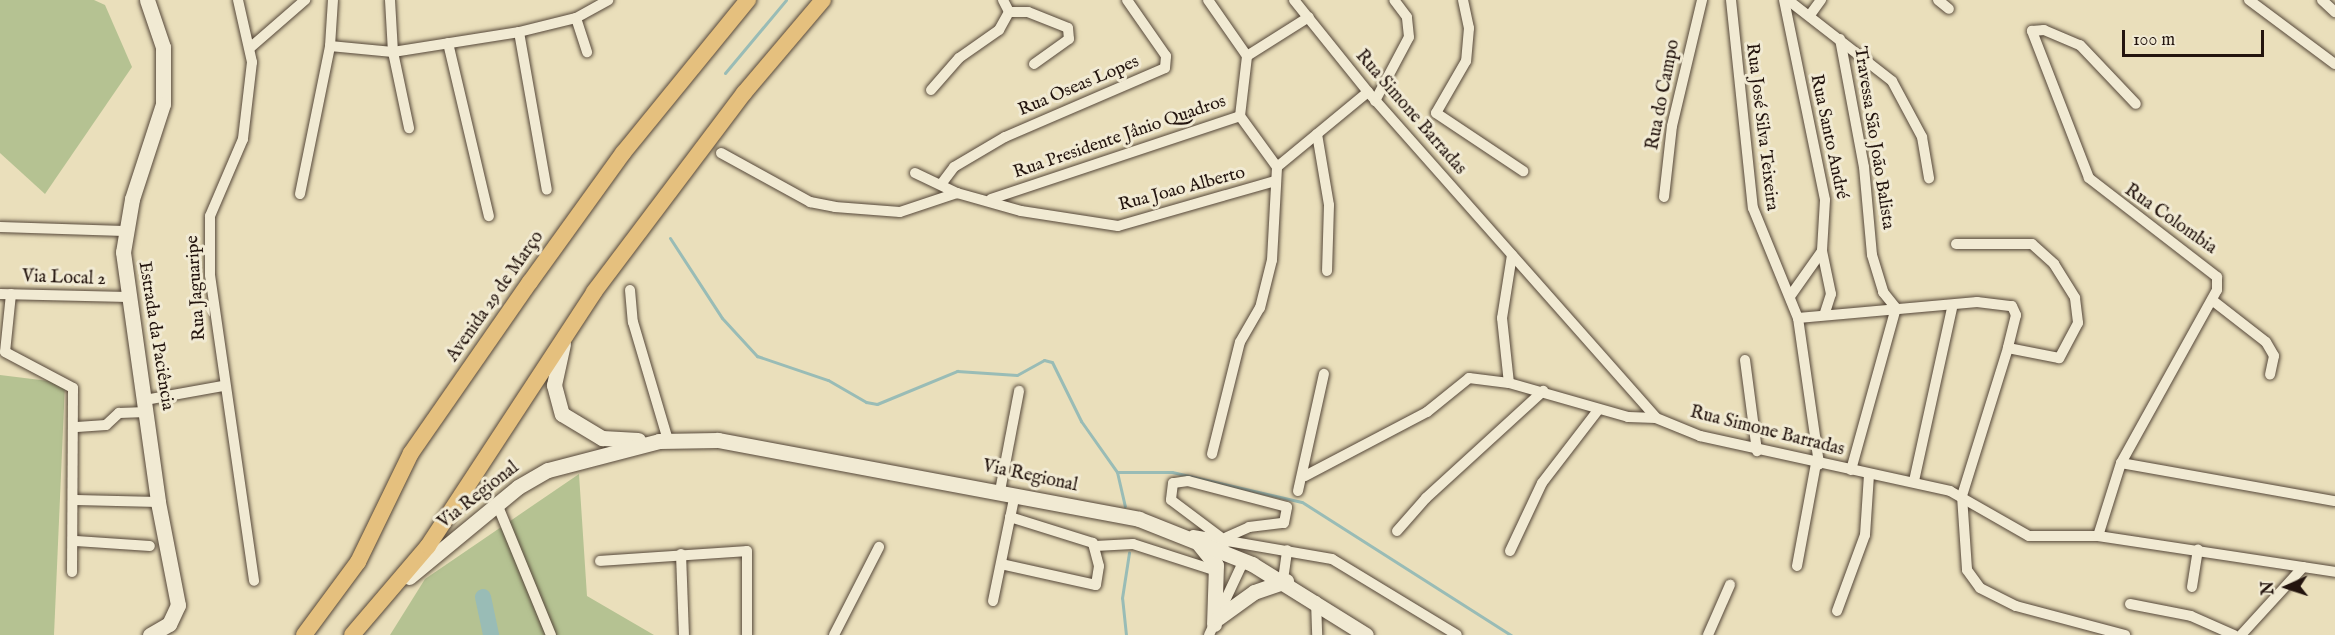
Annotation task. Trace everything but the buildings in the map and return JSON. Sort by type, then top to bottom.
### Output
[{"type":"main road","name":"Estrada da Paciência","points":[[147,0],[163,46],[163,104],[124,231],[128,297],[146,406],[158,502],[178,605],[169,624],[150,635]]},
{"type":"main road","name":"Avenida 29 de Março","points":[[304,635],[358,562],[411,453],[530,282],[623,153],[748,0]]},
{"type":"main road","points":[[388,595],[428,546],[572,323],[744,93],[823,0]]},
{"type":"main road","name":"Via Regional","points":[[572,323],[554,384],[562,414],[602,438],[763,445],[1008,492],[1186,534],[1284,580],[1366,635]]},
{"type":"main road","name":"Via Regional","points":[[352,635],[388,595],[497,504],[548,470],[664,440]]},
{"type":"main road","points":[[1186,534],[1214,559],[1217,571],[1216,621]]},
{"type":"main road","points":[[1216,621],[1254,592],[1284,580]]},
{"type":"street","name":"Rua Jaguaripe","points":[[238,0],[251,47],[243,139],[209,224],[223,386],[254,581]]},
{"type":"street","points":[[251,47],[305,0]]},
{"type":"street","points":[[300,194],[330,45],[333,0]]},
{"type":"street","points":[[390,0],[393,52],[409,128]]},
{"type":"street","points":[[330,45],[393,52],[519,32],[576,18],[608,0]]},
{"type":"street","points":[[1003,0],[1009,12]]},
{"type":"street","name":"Rua Oseas Lopes","points":[[942,183],[954,167],[1005,137],[1165,68],[1166,56],[1128,0]]},
{"type":"street","points":[[1208,0],[1247,56],[1309,17]]},
{"type":"street","name":"Rua Simone Barradas","points":[[1294,0],[1371,97],[1656,418],[1757,451],[1914,481],[1962,496],[2029,536],[2098,536],[2198,549],[2335,572]]},
{"type":"street","points":[[1212,454],[1240,342],[1260,308],[1272,260],[1277,167],[1317,134],[1371,97],[1409,37],[1407,17],[1394,0]]},
{"type":"street","points":[[1463,0],[1470,28],[1466,61],[1436,112],[1523,171]]},
{"type":"street","name":"Rua do Campo","points":[[1664,197],[1672,126],[1702,0]]},
{"type":"street","name":"Rua José Silva Teixeira","points":[[1731,0],[1753,208],[1791,295],[1798,318],[1818,464],[1797,566]]},
{"type":"street","points":[[1786,0],[1810,15],[1882,70],[1899,91],[1922,137],[1929,178]]},
{"type":"street","name":"Rua Santo André","points":[[1786,0],[1823,179],[1827,218],[1821,251],[1831,294],[1824,315]]},
{"type":"street","points":[[1810,15],[1821,0]]},
{"type":"street","points":[[1938,0],[1949,9]]},
{"type":"street","points":[[2249,0],[2335,64]]},
{"type":"street","points":[[2322,0],[2335,12]]},
{"type":"street","points":[[1009,12],[1028,12],[1068,28],[1069,39],[1034,64]]},
{"type":"street","points":[[931,90],[959,58],[999,30],[1009,12]]},
{"type":"street","points":[[576,18],[587,52]]},
{"type":"street","name":"Rua Colombia","points":[[2098,536],[2121,463],[2212,300],[2218,283],[2210,266],[2089,178],[2032,31],[2044,30],[2080,45],[2136,104]]},
{"type":"street","points":[[519,32],[546,190]]},
{"type":"street","name":"Travessa São João Balista","points":[[1840,39],[1864,167],[1872,255],[1883,292],[1896,308]]},
{"type":"street","points":[[448,43],[489,216]]},
{"type":"street","name":"Rua Presidente Jânio Quadros","points":[[991,199],[1240,116],[1247,56]]},
{"type":"street","points":[[1240,116],[1277,167]]},
{"type":"street","points":[[1317,134],[1329,205],[1327,271]]},
{"type":"street","points":[[721,153],[810,202],[835,207],[900,212],[957,193]]},
{"type":"street","points":[[915,173],[942,183],[957,193]]},
{"type":"street","name":"Rua Joao Alberto","points":[[957,193],[991,199],[1021,211],[1131,225],[1275,181]]},
{"type":"street","points":[[0,227],[124,231]]},
{"type":"street","points":[[1956,244],[2032,244],[2055,264],[2075,297],[2078,322],[2059,358],[2008,348]]},
{"type":"street","points":[[1791,295],[1821,251]]},
{"type":"street","points":[[1509,383],[1502,318],[1512,255]]},
{"type":"street","points":[[630,290],[633,322],[664,440]]},
{"type":"street","points":[[5,294],[5,352],[72,384],[77,427],[76,541],[72,572]]},
{"type":"street","name":"Via Local 2","points":[[5,294],[128,297]]},
{"type":"street","points":[[2212,300],[2266,342],[2274,356],[2270,375]]},
{"type":"street","points":[[1798,318],[1896,308],[1952,308],[2009,303],[2016,315],[2008,348],[1962,496],[1963,558],[1980,588],[2039,615],[2119,634]]},
{"type":"street","points":[[1851,470],[1896,308]]},
{"type":"street","points":[[1914,481],[1952,308]]},
{"type":"street","points":[[1745,360],[1757,451]]},
{"type":"street","points":[[1298,491],[1305,476],[1324,374]]},
{"type":"street","points":[[1305,476],[1426,412],[1469,378],[1509,383],[1599,408],[1656,418]]},
{"type":"street","points":[[77,427],[106,425],[119,413],[223,386]]},
{"type":"street","points":[[993,601],[1010,517],[1008,492],[1019,391]]},
{"type":"street","points":[[1397,531],[1426,498],[1543,391]]},
{"type":"street","points":[[1510,551],[1542,483],[1599,408]]},
{"type":"street","points":[[2121,463],[2335,501]]},
{"type":"street","points":[[1837,611],[1865,535],[1869,474]]},
{"type":"street","points":[[1188,481],[1287,507],[1284,523],[1249,527],[1227,540],[1172,500],[1173,483],[1188,481]]},
{"type":"street","points":[[76,500],[158,502]]},
{"type":"street","points":[[497,504],[551,635]]},
{"type":"street","points":[[1010,517],[1095,546],[1133,544],[1217,571]]},
{"type":"street","points":[[1186,534],[1287,550],[1349,567],[1457,635]]},
{"type":"street","points":[[76,541],[150,546]]},
{"type":"street","points":[[1001,564],[1090,588],[1099,566],[1095,546]]},
{"type":"street","points":[[834,635],[879,547]]},
{"type":"street","points":[[2192,587],[2198,549]]},
{"type":"street","points":[[1284,580],[1287,550]]},
{"type":"street","points":[[600,561],[747,551],[747,635]]},
{"type":"street","points":[[681,554],[684,635]]},
{"type":"street","points":[[1216,621],[1248,562]]},
{"type":"street","points":[[2241,635],[2302,567]]},
{"type":"street","points":[[1708,635],[1730,585]]},
{"type":"street","points":[[1316,601],[1317,635]]},
{"type":"street","points":[[2130,604],[2191,616],[2234,635]]},
{"type":"green space","points":[[0,0],[94,0],[105,5],[132,67],[45,194],[0,153]]},
{"type":"green space","points":[[0,375],[65,383],[54,635],[0,635]]},
{"type":"green space","points":[[579,474],[587,596],[654,635],[390,635],[425,579]]},
{"type":"waterway","points":[[725,73],[786,0]]},
{"type":"waterway","points":[[670,238],[722,318],[757,356],[828,380],[866,402],[877,404],[957,371],[1017,375],[1044,360],[1052,362],[1081,421],[1117,472],[1125,506]]},
{"type":"waterway","points":[[1117,472],[1172,472],[1302,502],[1511,635]]},
{"type":"waterway","points":[[1126,635],[1122,598],[1129,553]]},
{"type":"waterway","points":[[483,597],[491,635]]}]
